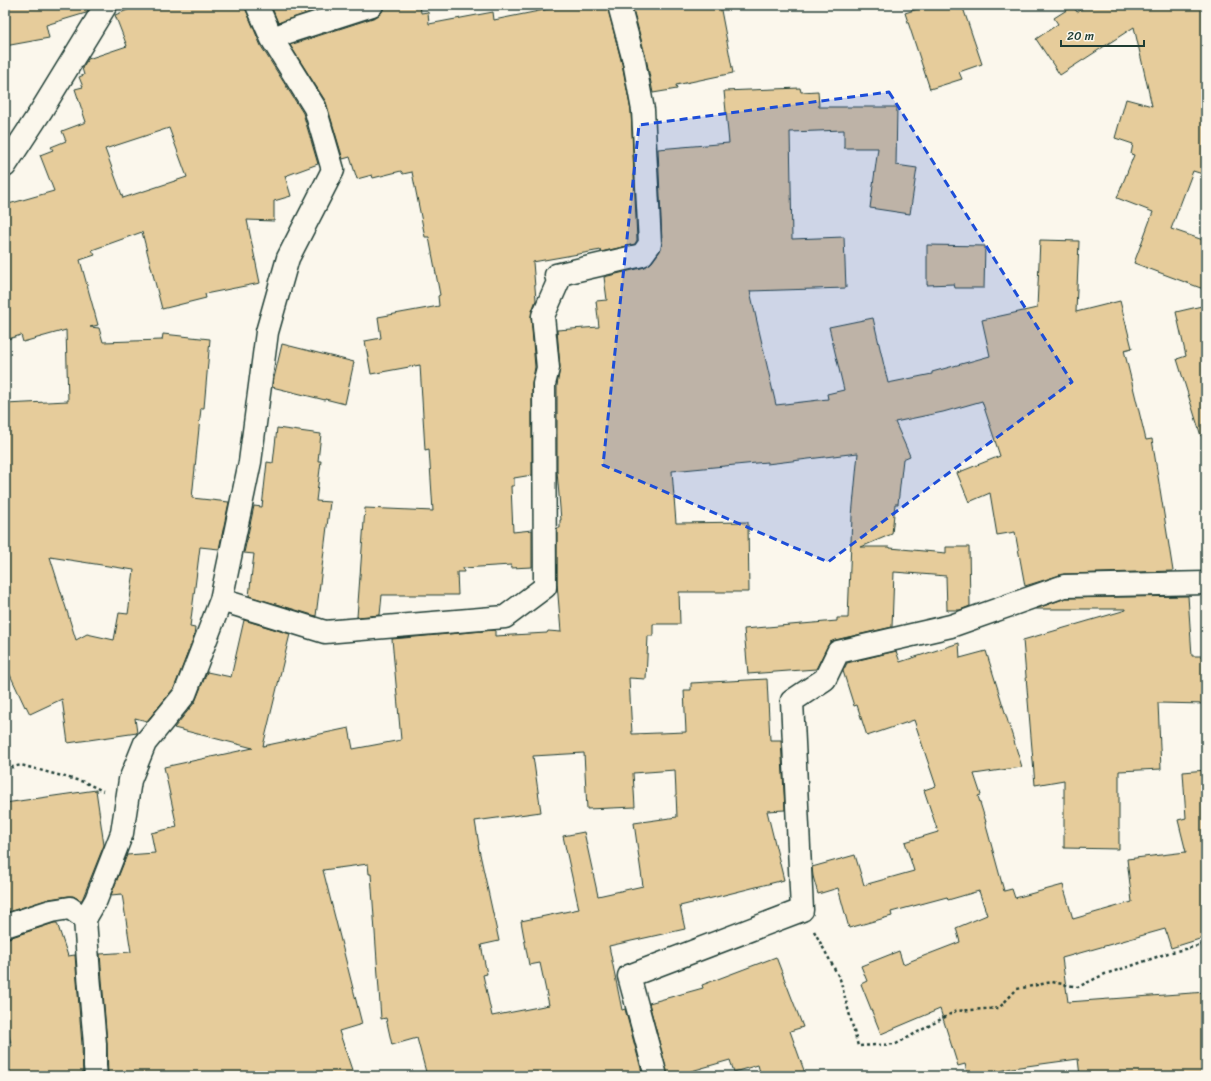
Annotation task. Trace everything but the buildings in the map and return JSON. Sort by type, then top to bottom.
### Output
[{"type":"street","points":[[5,166],[42,111],[106,5]]},
{"type":"street","points":[[96,1076],[95,1044],[85,919],[96,900],[122,833],[130,780],[145,744],[185,694],[221,600],[250,462],[267,332],[288,258],[333,170],[315,108],[272,39],[257,5]]},
{"type":"street","points":[[272,39],[288,32],[372,5]]},
{"type":"street","points":[[221,600],[325,632],[505,617],[544,587],[544,384],[548,368],[543,316],[558,282],[556,275],[642,255],[650,244],[643,110],[634,61],[619,5]]},
{"type":"street","points":[[656,1076],[629,976],[802,910],[792,701],[825,679],[838,652],[951,626],[1064,586],[1206,583]]},
{"type":"street","points":[[5,926],[52,911],[70,908],[85,919]]},
{"type":"path","points":[[5,769],[21,765],[77,780],[127,802]]},
{"type":"path","points":[[802,910],[840,979],[858,1046],[896,1044],[956,1011],[999,1008],[1017,989],[1052,982],[1078,987],[1105,974],[1168,953],[1206,944]]},
{"type":"highlighted area","points":[[889,92],[1072,382],[828,562],[603,465],[639,125]]}]
